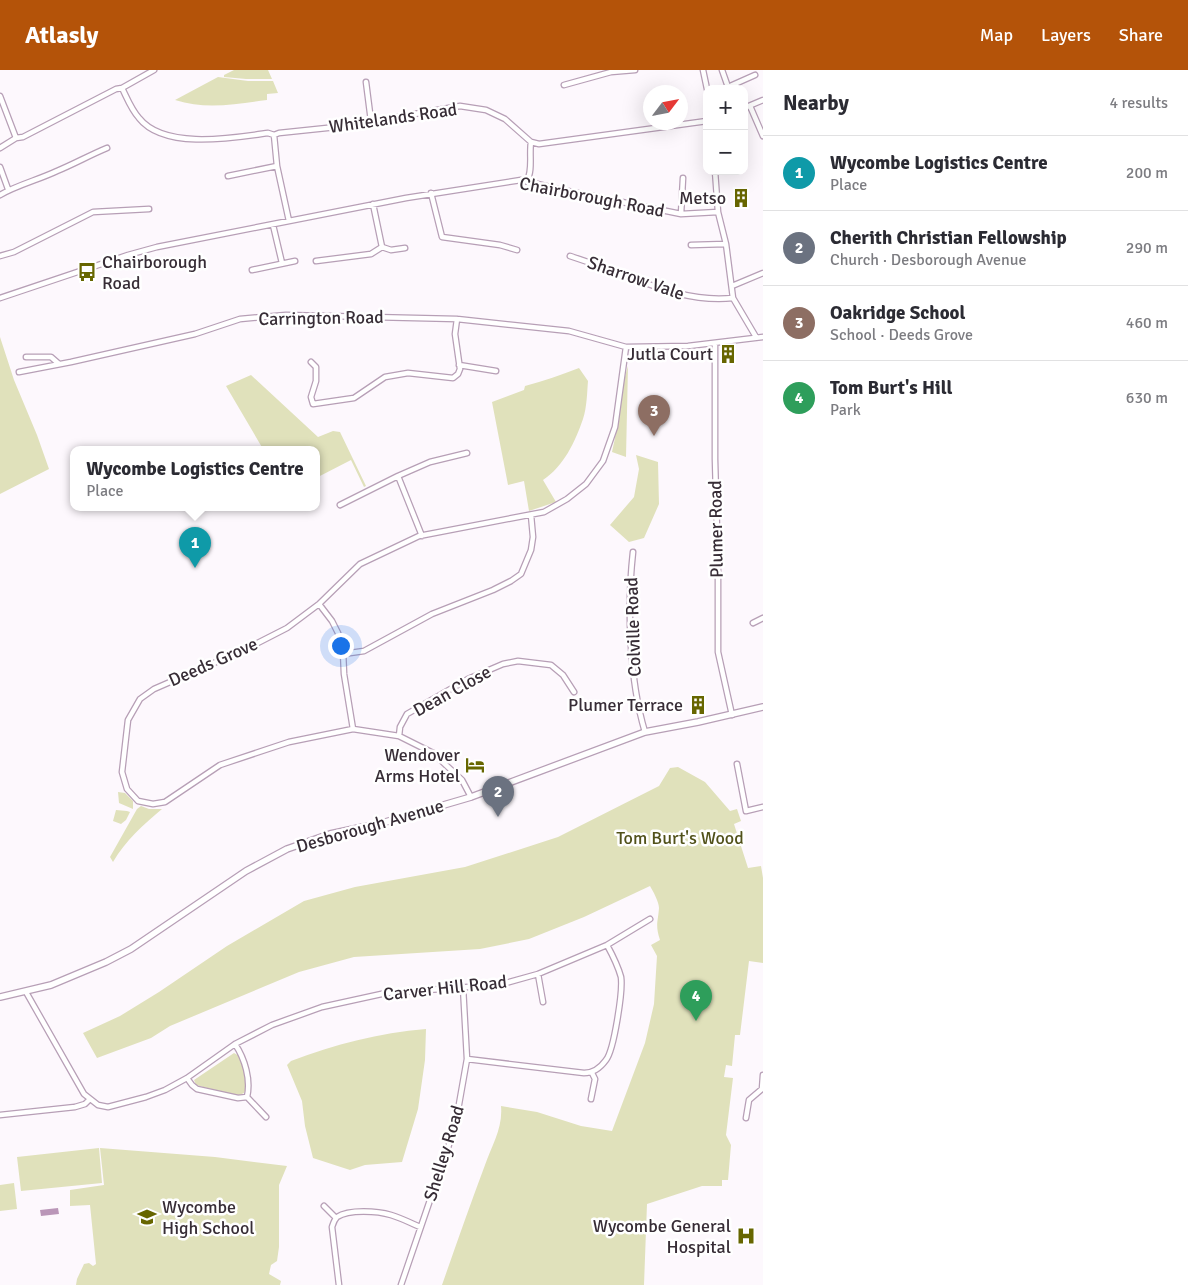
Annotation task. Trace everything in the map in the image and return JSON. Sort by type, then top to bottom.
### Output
[{"type":"street","points":[[0,148],[16,138],[116,89],[122,88],[154,70]]},
{"type":"street","points":[[564,85],[611,72],[635,70]]},
{"type":"street","points":[[703,70],[706,85]]},
{"type":"street","points":[[722,70],[727,85]]},
{"type":"street","points":[[734,85],[755,75]]},
{"type":"street","points":[[366,82],[371,120]]},
{"type":"street","name":"Whitelands Road","points":[[122,88],[139,119],[149,128],[184,139],[209,140],[268,133],[274,135],[346,126],[371,120],[460,106],[486,110],[505,119],[530,142]]},
{"type":"street","points":[[0,96],[16,138]]},
{"type":"street","points":[[763,100],[750,106],[763,136]]},
{"type":"street","points":[[528,180],[530,175],[530,142],[538,144],[703,122]]},
{"type":"street","points":[[274,135],[277,166],[288,221]]},
{"type":"street","points":[[0,195],[8,189],[15,189],[106,148]]},
{"type":"street","points":[[228,176],[277,166]]},
{"type":"street","points":[[0,167],[8,189]]},
{"type":"street","points":[[715,175],[718,212],[726,244],[733,298],[756,337]]},
{"type":"street","points":[[681,214],[683,178]]},
{"type":"street","name":"Chairborough Road","points":[[0,298],[128,254],[156,247],[373,204],[487,184],[528,180],[558,189],[681,214],[718,212]]},
{"type":"street","points":[[431,193],[442,237],[500,245],[517,250]]},
{"type":"street","points":[[373,204],[382,247]]},
{"type":"street","points":[[0,256],[14,252],[93,212],[148,208]]},
{"type":"street","points":[[273,224],[282,263]]},
{"type":"street","points":[[691,245],[726,244]]},
{"type":"street","points":[[382,247],[391,250],[405,248]]},
{"type":"street","points":[[316,261],[371,254],[382,247]]},
{"type":"street","name":"Sharrow Vale","points":[[570,256],[672,293],[692,297],[733,298]]},
{"type":"street","points":[[252,270],[295,260]]},
{"type":"street","points":[[732,286],[763,273]]},
{"type":"street","name":"Carrington Road","points":[[18,372],[195,334],[240,319],[286,315],[456,319],[569,331],[626,347],[688,346],[763,337]]},
{"type":"street","points":[[311,362],[316,367],[316,382],[312,397],[313,404],[354,398],[385,377],[408,373],[453,378],[460,369],[454,334],[456,319]]},
{"type":"street","name":"Plumer Road","points":[[715,342],[718,652],[732,715]]},
{"type":"street","name":"Deeds Grove","points":[[471,797],[462,780],[434,753],[399,736],[353,729],[289,742],[220,765],[165,802],[153,804],[138,801],[127,789],[122,772],[128,720],[140,699],[154,689],[287,628],[319,604],[360,564],[422,536],[544,512],[567,499],[586,484],[603,461],[616,427],[626,347]]},
{"type":"street","points":[[26,357],[51,357],[59,364]]},
{"type":"street","points":[[459,365],[496,371]]},
{"type":"street","points":[[340,505],[430,462],[467,453]]},
{"type":"street","points":[[398,476],[422,536]]},
{"type":"street","points":[[343,654],[364,651],[432,614],[493,590],[521,574],[531,550],[533,537],[531,515]]},
{"type":"street","name":"Colville Road","points":[[633,552],[631,569],[631,647],[635,682],[645,732]]},
{"type":"street","points":[[319,604],[332,621],[338,633],[343,654],[344,674],[353,729]]},
{"type":"street","points":[[753,623],[763,618]]},
{"type":"street","name":"Dean Close","points":[[399,736],[400,727],[407,714],[468,679],[504,664],[518,661],[550,665],[563,675],[574,692]]},
{"type":"street","name":"Desborough Avenue","points":[[0,997],[51,985],[86,972],[131,949],[246,871],[287,849],[330,834],[382,823],[471,797],[645,732],[763,707]]},
{"type":"street","points":[[737,764],[746,811],[763,807]]},
{"type":"street","name":"Carver Hill Road","points":[[90,1100],[98,1106],[108,1107],[165,1090],[187,1078],[235,1044],[272,1025],[322,1007],[386,993],[506,983],[538,974],[607,945],[650,919]]},
{"type":"street","points":[[467,1059],[592,1073],[607,1059],[621,997],[621,979],[616,961],[607,945]]},
{"type":"street","points":[[538,974],[544,1002]]},
{"type":"street","name":"Shelley Road","points":[[401,1285],[455,1127],[467,1059],[463,987]]},
{"type":"street","points":[[0,1115],[75,1107],[85,1104],[90,1100],[84,1094],[26,992]]},
{"type":"street","points":[[235,1044],[241,1053],[249,1086],[247,1097]]},
{"type":"street","points":[[591,1099],[595,1079],[592,1073]]},
{"type":"street","points":[[746,1118],[749,1100],[762,1089],[763,1075]]},
{"type":"street","points":[[187,1078],[197,1088],[238,1098],[247,1097]]},
{"type":"street","points":[[247,1097],[266,1117]]},
{"type":"street","points":[[324,1206],[336,1218]]},
{"type":"street","points":[[336,1218],[355,1212],[372,1211],[390,1214],[420,1227]]},
{"type":"street","points":[[336,1218],[332,1228],[339,1285]]},
{"type":"green space","points":[[234,70],[268,70],[272,79],[224,77],[224,75]]},
{"type":"green space","points":[[218,77],[248,81],[273,81],[278,93],[267,94],[267,100],[221,105],[198,105],[175,100]]},
{"type":"green space","points":[[0,337],[14,380],[49,469],[0,494]]},
{"type":"green space","points":[[628,366],[626,457],[612,452]]},
{"type":"green space","points":[[579,368],[588,381],[583,419],[563,461],[543,480],[556,502],[529,511],[524,481],[508,485],[492,402],[524,390],[525,386]]},
{"type":"green space","points":[[251,375],[318,437],[333,431],[340,432],[366,486],[364,487],[351,460],[320,476],[320,446],[261,446],[226,386]]},
{"type":"green space","points":[[636,455],[658,462],[659,504],[644,538],[629,542],[610,525],[634,497],[639,469]]},
{"type":"green space","name":"Tom Burt's Wood","points":[[678,767],[705,782],[730,811],[737,809],[741,821],[734,824],[748,868],[761,866],[763,878],[763,963],[749,961],[740,1035],[735,1035],[732,1066],[726,1065],[724,1077],[733,1078],[726,1135],[731,1145],[728,1180],[722,1180],[722,1186],[702,1186],[647,1204],[644,1285],[442,1285],[496,1136],[500,1122],[501,1106],[537,1112],[581,1126],[612,1131],[645,1043],[654,1004],[657,956],[651,945],[660,940],[657,927],[659,908],[650,886],[584,917],[529,939],[480,949],[354,957],[299,972],[170,1026],[151,1038],[97,1058],[83,1033],[120,1016],[227,946],[304,901],[355,887],[465,867],[558,837],[659,786],[670,768]]},
{"type":"green space","points":[[118,792],[125,793],[133,801],[133,809],[119,803]]},
{"type":"green space","points":[[141,806],[149,809],[162,809],[129,840],[113,862],[110,857],[137,809]]},
{"type":"green space","points":[[116,810],[130,812],[126,820],[121,824],[113,821]]},
{"type":"green space","points":[[426,1029],[425,1060],[418,1109],[402,1162],[365,1165],[350,1170],[313,1158],[305,1126],[302,1101],[287,1065],[291,1061],[341,1044],[391,1033]]},
{"type":"green space","points":[[234,1053],[241,1057],[248,1085],[244,1093],[237,1096],[196,1085],[194,1080]]},
{"type":"green space","points":[[99,1148],[102,1183],[21,1191],[17,1157]]},
{"type":"green space","name":"Wycombe High School","points":[[100,1148],[215,1157],[287,1166],[279,1185],[279,1247],[277,1261],[271,1265],[269,1274],[281,1281],[280,1285],[76,1285],[84,1264],[89,1263],[93,1266],[96,1264],[90,1205],[70,1206],[70,1190],[104,1185]]},
{"type":"green space","points":[[14,1183],[17,1209],[0,1211],[0,1185]]},
{"type":"shaded area","points":[[58,1208],[59,1214],[41,1216],[40,1210]]},
{"type":"place","name":"Metso","points":[[741,198]]},
{"type":"place","name":"Chairborough Road","points":[[87,272]]},
{"type":"place","name":"Jutla Court","points":[[728,354]]},
{"type":"place","name":"Oakridge School","points":[[654,436]]},
{"type":"place","name":"Wycombe Logistics Centre","points":[[195,568]]},
{"type":"place","name":"Plumer Terrace","points":[[698,705]]},
{"type":"place","name":"Wendover Arms Hotel","points":[[475,765]]},
{"type":"place","name":"Cherith Christian Fellowship","points":[[498,817]]},
{"type":"place","name":"Tom Burt's Hill","points":[[696,1021]]},
{"type":"place","name":"Wycombe High School","points":[[147,1217]]},
{"type":"place","name":"Wycombe General Hospital","points":[[746,1236]]}]
